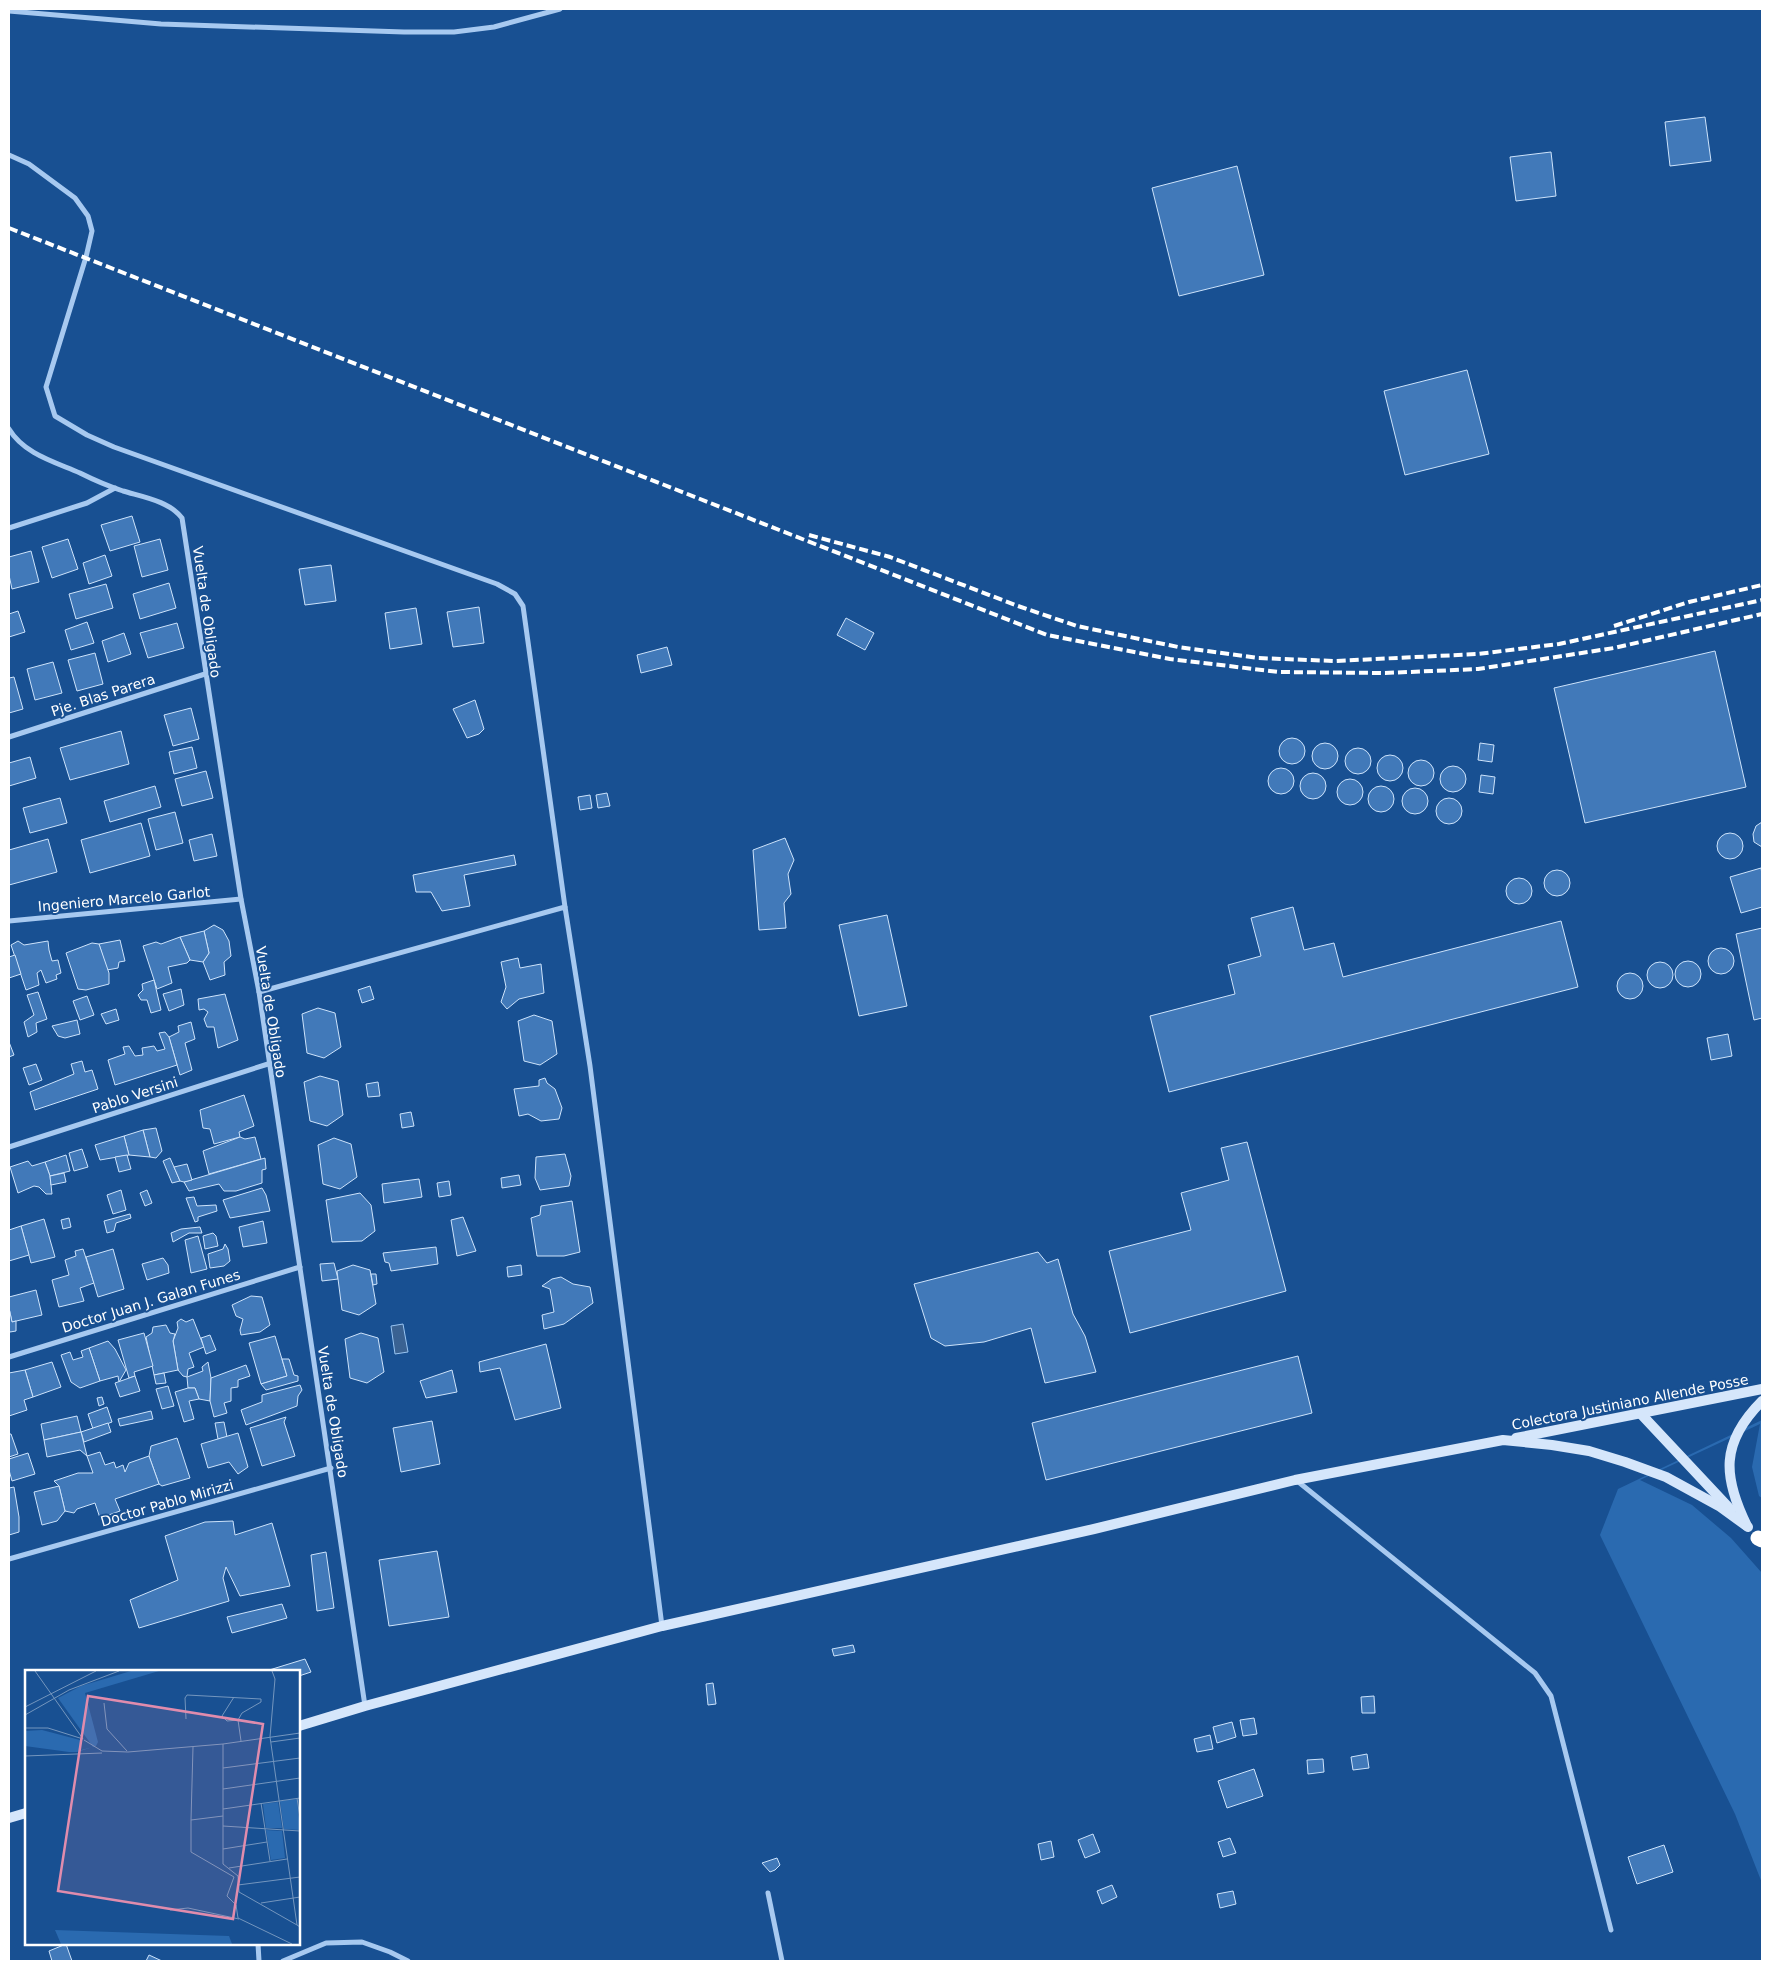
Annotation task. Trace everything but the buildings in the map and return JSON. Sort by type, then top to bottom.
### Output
[{"type":"main road","name":"Colectora Justiniano Allende Posse","points":[[300,1726],[365,1706],[662,1626],[1094,1529],[1295,1480],[1642,1414],[1762,1389]]},
{"type":"main road","points":[[1758,1537],[1734,1496],[1729,1478],[1733,1445],[1748,1416],[1762,1401]]},
{"type":"main road","points":[[1642,1414],[1758,1537]]},
{"type":"main road","points":[[1503,1440],[1552,1445],[1590,1452],[1626,1462],[1666,1477],[1719,1506],[1758,1537]]},
{"type":"main road","points":[[9,1818],[25,1812]]},
{"type":"street","points":[[9,11],[161,24],[454,32],[494,27],[560,9]]},
{"type":"street","points":[[9,155],[29,164],[75,198],[88,216],[92,231],[86,257],[46,387],[55,416],[87,435],[114,447],[497,584],[515,594],[523,606],[565,907],[591,1075],[662,1626]]},
{"type":"street","name":"Vuelta de Obligado","points":[[9,429],[20,443],[38,455],[115,488],[165,504],[182,518],[241,899],[259,992],[268,1064],[331,1468],[365,1706]]},
{"type":"street","points":[[9,528],[87,503],[115,488]]},
{"type":"street","name":"Pje. Blas Parera","points":[[9,736],[205,674]]},
{"type":"street","name":"Ingeniero Marcelo Garlot","points":[[9,921],[241,899]]},
{"type":"street","points":[[259,992],[565,907]]},
{"type":"street","name":"Pablo Versini","points":[[9,1147],[268,1064]]},
{"type":"street","name":"Doctor Juan J. Galan Funes","points":[[9,1357],[300,1268]]},
{"type":"street","name":"Doctor Pablo Mirizzi","points":[[9,1559],[331,1468]]},
{"type":"street","points":[[1295,1480],[1535,1673],[1551,1696],[1612,1930]]},
{"type":"street","points":[[768,1893],[782,1961]]},
{"type":"street","points":[[283,1961],[326,1942],[362,1942],[408,1961]]},
{"type":"street","points":[[258,1945],[259,1961]]},
{"type":"shaded area","points":[[403,1324],[408,1352],[395,1354],[391,1326]]},
{"type":"shaded area","points":[[1762,1420],[1762,1498],[1759,1496],[1752,1467],[1760,1424],[1640,1480],[1692,1505],[1731,1538],[1762,1573],[1762,1883],[1735,1814],[1600,1535],[1618,1489]]},
{"type":"railway","points":[[9,228],[1047,635],[1170,659],[1279,672],[1385,673],[1478,669],[1614,648],[1762,614]]},
{"type":"railway","points":[[809,535],[890,557],[1018,606],[1077,626],[1178,647],[1258,658],[1335,661],[1478,654],[1559,644],[1762,600]]},
{"type":"railway","points":[[1614,626],[1689,602],[1762,585]]}]
